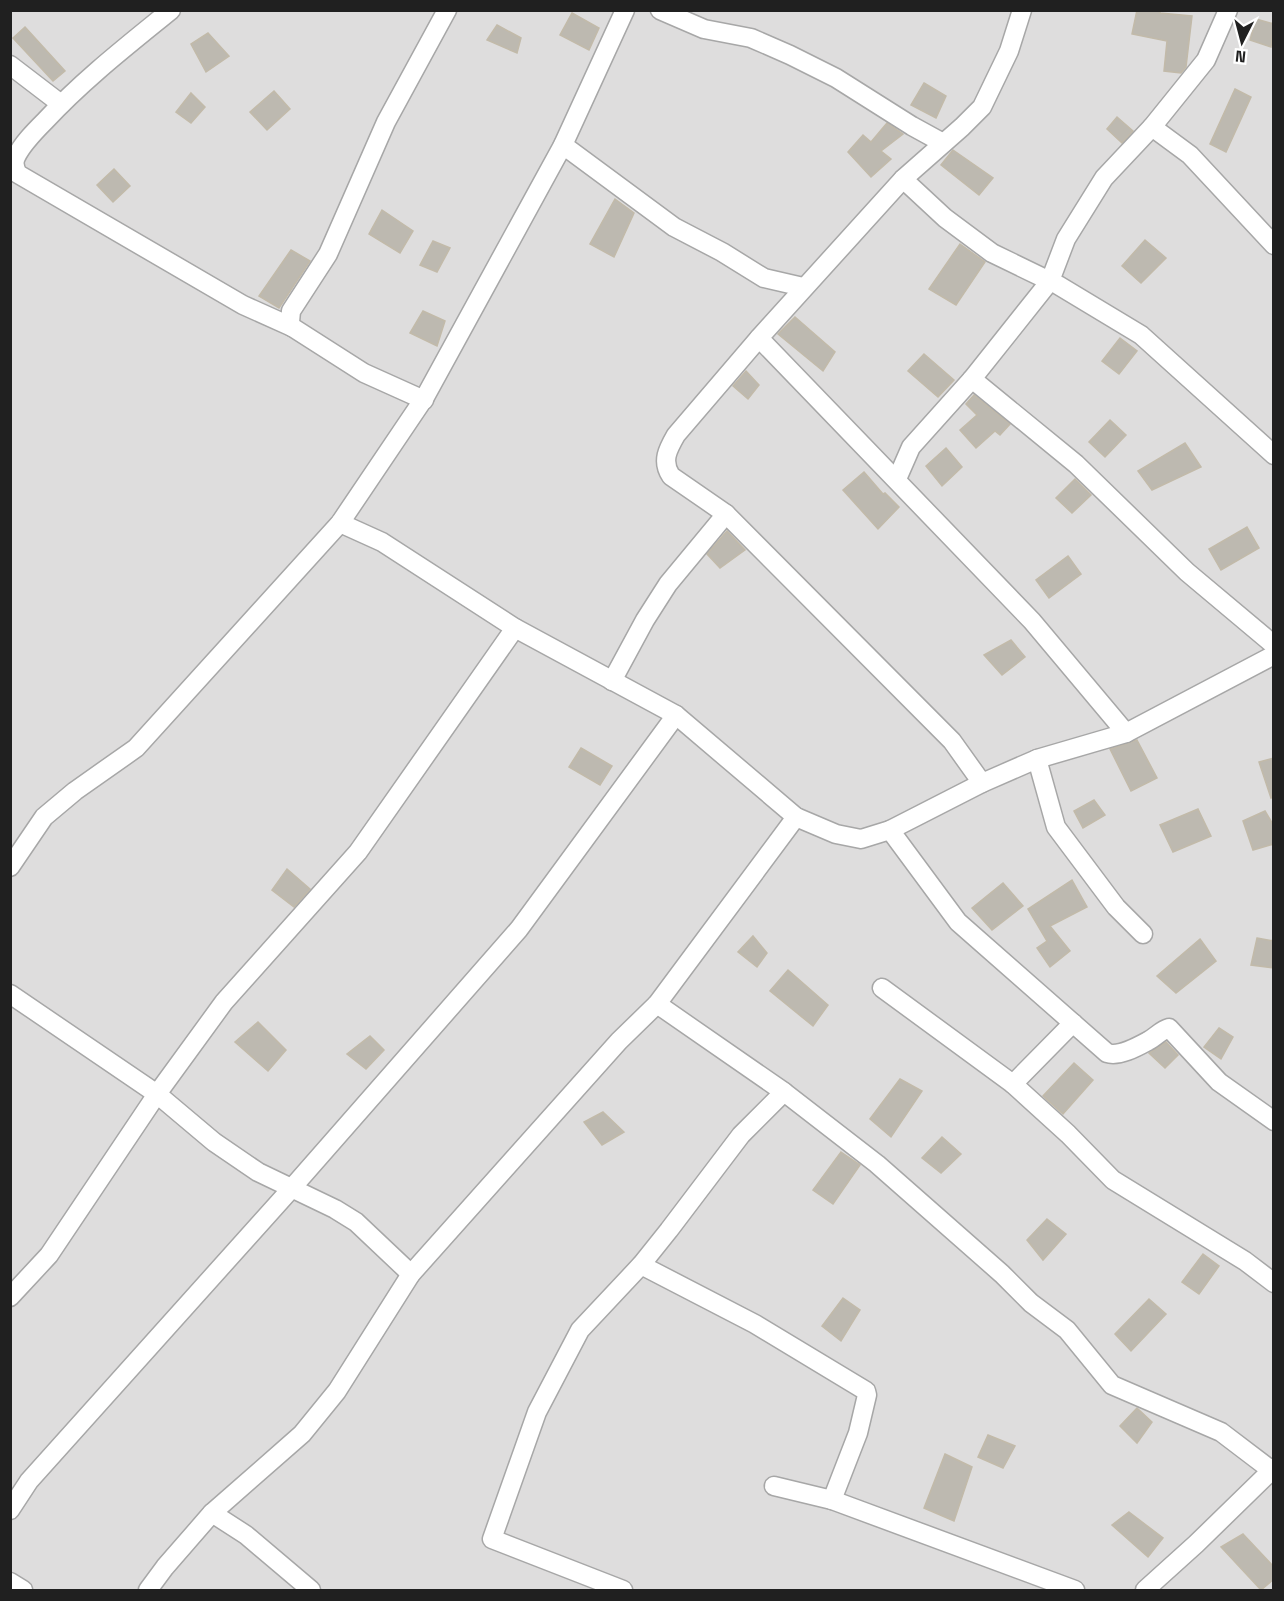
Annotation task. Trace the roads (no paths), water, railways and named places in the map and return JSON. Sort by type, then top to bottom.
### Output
[{"type":"street","points":[[171,10],[61,104],[15,158],[14,168],[18,174],[243,305],[292,327],[364,373],[424,400]]},
{"type":"street","points":[[292,327],[291,311],[328,254],[386,122],[447,10]]},
{"type":"street","points":[[10,867],[44,817],[75,791],[136,748],[340,523],[424,400],[563,145],[625,10]]},
{"type":"street","points":[[660,10],[704,29],[751,38],[790,55],[836,78],[912,126],[943,142]]},
{"type":"street","points":[[982,783],[952,741],[726,514],[671,476],[667,470],[666,461],[668,450],[676,435],[803,287],[903,179],[943,142],[962,128],[982,107],[1009,51],[1022,10]]},
{"type":"street","points":[[897,479],[910,447],[972,379],[1050,281],[1066,238],[1098,188],[1123,157],[1152,127],[1206,60],[1228,10]]},
{"type":"street","points":[[10,65],[61,104]]},
{"type":"street","points":[[1152,127],[1190,155],[1274,245]]},
{"type":"street","points":[[563,145],[674,227],[722,252],[764,278],[803,287]]},
{"type":"street","points":[[903,179],[945,218],[992,253],[1050,281],[1142,335],[1274,455]]},
{"type":"street","points":[[759,338],[1032,621],[1126,733]]},
{"type":"street","points":[[972,379],[1076,464],[1187,572],[1274,645]]},
{"type":"street","points":[[612,681],[645,620],[668,584],[726,514]]},
{"type":"street","points":[[340,523],[382,542],[515,628],[676,715],[796,817],[836,834],[861,839],[890,830],[982,783],[1038,759],[1126,733],[1274,655]]},
{"type":"street","points":[[10,1297],[49,1255],[157,1094],[224,1002],[358,852],[515,628]]},
{"type":"street","points":[[10,1510],[29,1481],[291,1189],[519,929],[676,715]]},
{"type":"street","points":[[1038,759],[1056,827],[1116,906],[1143,934]]},
{"type":"street","points":[[148,1590],[212,1513],[302,1434],[337,1391],[411,1274],[619,1041],[657,1004],[796,817]]},
{"type":"street","points":[[890,830],[958,922],[1107,1053],[1116,1054],[1150,1040],[1169,1028],[1219,1082],[1274,1121]]},
{"type":"street","points":[[882,988],[1013,1084],[1068,1134],[1113,1180],[1245,1261],[1274,1283]]},
{"type":"street","points":[[10,994],[157,1094],[214,1142],[258,1172],[335,1209],[356,1222],[411,1274]]},
{"type":"street","points":[[657,1004],[784,1092],[877,1164],[1002,1274],[1031,1303],[1066,1330],[1112,1385],[1221,1432],[1272,1469],[1196,1544],[1145,1590]]},
{"type":"street","points":[[1013,1084],[1073,1023]]},
{"type":"street","points":[[623,1590],[492,1539],[537,1412],[580,1330],[641,1265],[741,1135],[784,1092]]},
{"type":"street","points":[[641,1265],[756,1324],[866,1391],[858,1433],[832,1500]]},
{"type":"street","points":[[774,1486],[832,1500],[1075,1590]]},
{"type":"street","points":[[212,1513],[246,1535],[311,1590]]},
{"type":"street","points":[[10,1582],[23,1590]]}]
